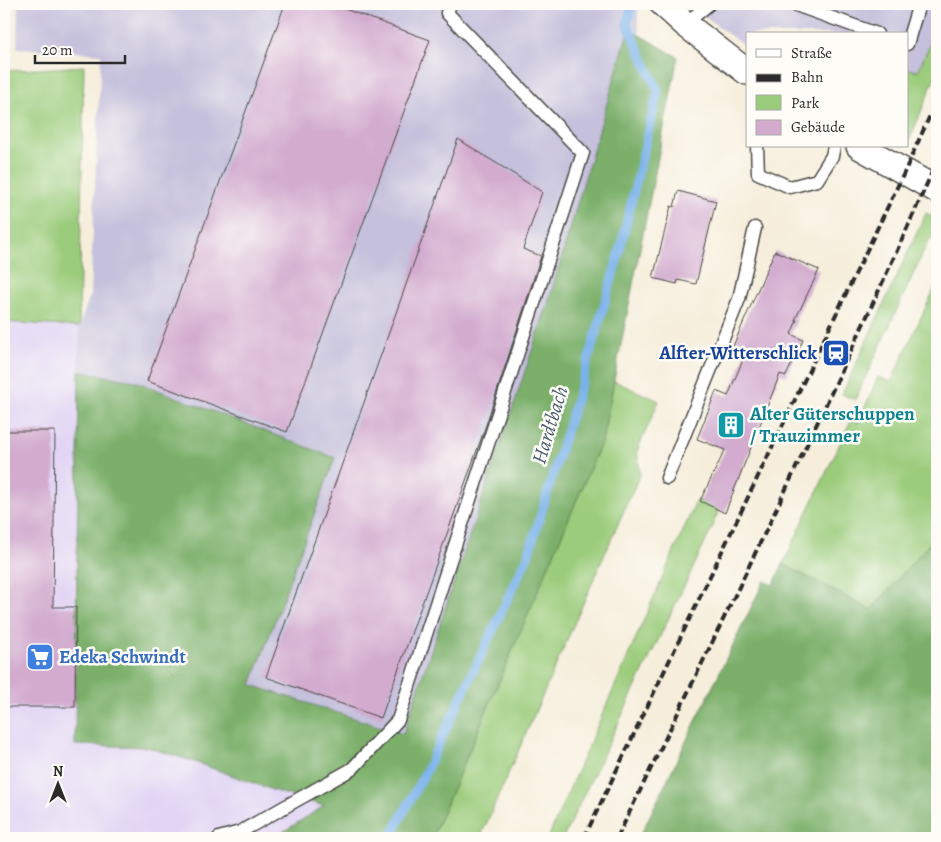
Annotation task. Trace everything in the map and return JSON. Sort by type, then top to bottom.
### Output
[{"type":"street","points":[[663,4],[685,24],[746,71]]},
{"type":"street","points":[[863,148],[937,190]]},
{"type":"lane","points":[[220,838],[240,832],[352,769],[398,720],[583,153],[447,13],[450,4]]},
{"type":"lane","points":[[685,24],[709,4]]},
{"type":"lane","points":[[793,4],[871,32]]},
{"type":"lane","points":[[908,40],[918,4]]},
{"type":"lane","points":[[757,148],[758,173],[790,187],[817,180],[832,156],[834,148]]},
{"type":"lane","points":[[667,478],[738,299],[755,228]]},
{"type":"shaded area","points":[[18,4],[632,4],[638,8],[649,113],[414,835],[275,791],[147,747],[75,745],[79,327],[90,295],[101,54],[17,48]]},
{"type":"shaded area","points":[[689,4],[937,4],[937,28],[917,72],[908,69],[908,32],[746,32],[746,46]]},
{"type":"shaded area","points":[[4,322],[79,327],[75,745],[147,747],[324,807],[273,838],[4,838]]},
{"type":"green space","points":[[937,28],[937,72],[908,144],[908,69],[918,71]]},
{"type":"green space","points":[[629,29],[678,57],[602,441],[432,838],[273,838],[324,806],[147,747],[75,745],[79,371],[134,381],[335,458],[251,685],[403,734],[549,300]]},
{"type":"green space","points":[[84,66],[79,327],[4,322],[4,71]]},
{"type":"green space","points":[[926,213],[937,219],[937,233],[929,240],[855,400],[842,394]]},
{"type":"green space","points":[[937,283],[937,535],[871,610],[783,564],[851,420],[858,423],[878,377],[891,382]]},
{"type":"green space","points":[[614,381],[659,401],[637,451],[640,474],[480,838],[432,838],[602,441]]},
{"type":"green space","points":[[713,474],[732,484],[714,524],[563,838],[548,838],[697,499],[700,501],[721,489],[709,483]]},
{"type":"green space","points":[[937,535],[937,838],[639,838],[764,581],[773,585],[783,564],[871,610]]},
{"type":"building","points":[[285,4],[331,4],[430,40],[287,432],[147,381]]},
{"type":"building","points":[[458,139],[542,192],[523,249],[541,256],[486,425],[381,718],[266,677]]},
{"type":"building","points":[[678,191],[716,201],[696,284],[678,280],[677,284],[653,278],[671,206],[674,207]]},
{"type":"building","points":[[775,251],[819,270],[795,320],[797,320],[791,334],[803,340],[786,376],[780,374],[725,513],[700,501],[725,450],[697,439],[716,391],[728,396],[746,352],[733,346]]},
{"type":"building","points":[[4,431],[55,431],[53,607],[76,607],[75,707],[4,707]]},
{"type":"waterway","name":"Hardtbach","points":[[390,838],[426,771],[528,556],[619,254],[658,91],[627,24],[632,4]]},
{"type":"railway","points":[[584,838],[904,173],[937,100]]},
{"type":"railway","points":[[617,838],[820,417],[937,161]]},
{"type":"place","name":"Alfter-Witterschlick","points":[[836,353]]},
{"type":"place","name":"Alter Güterschuppen / Trauzimmer","points":[[731,425]]},
{"type":"place","name":"Edeka Schwindt","points":[[40,657]]}]
